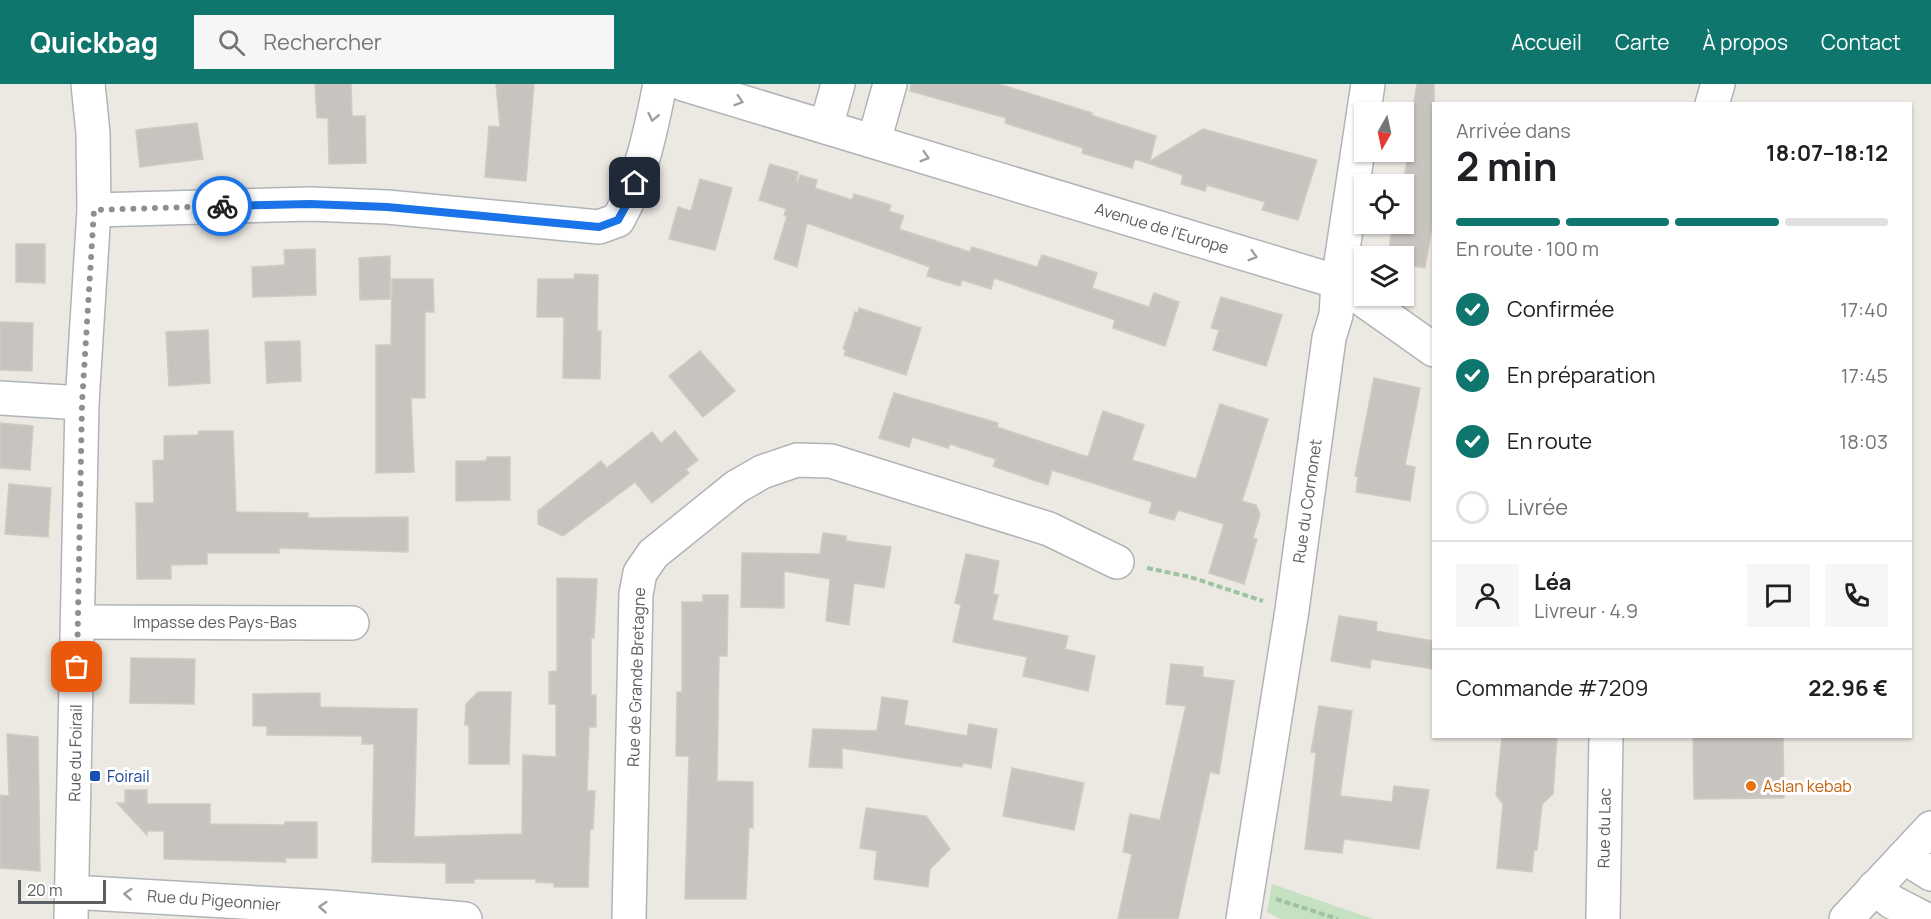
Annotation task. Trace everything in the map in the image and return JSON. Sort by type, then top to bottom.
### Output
[{"type":"street","name":"Rue du Foirail","points":[[71,905],[82,403],[94,210],[93,133],[88,84]]},
{"type":"street","points":[[94,210],[310,204],[387,207],[599,227],[618,220],[629,200],[645,149],[660,84]]},
{"type":"street","name":"Avenue de l'Europe","points":[[683,84],[1338,282],[1432,349]]},
{"type":"street","points":[[826,127],[838,84]]},
{"type":"street","points":[[874,141],[890,84]]},
{"type":"street","name":"Rue du Cornonet","points":[[1245,906],[1292,610],[1329,338],[1336,315],[1338,282],[1368,84]]},
{"type":"street","points":[[1713,102],[1718,84]]},
{"type":"street","points":[[0,398],[82,403]]},
{"type":"street","name":"Rue de Grande Bretagne","points":[[630,919],[636,594],[640,573],[653,554],[736,487],[762,472],[797,460],[831,461],[1049,529],[1117,562]]},
{"type":"street","name":"Impasse des Pays-Bas","points":[[78,622],[352,623]]},
{"type":"street","name":"Rue du Lac","points":[[1603,919],[1606,738]]},
{"type":"street","points":[[1846,919],[1931,828]]},
{"type":"street","points":[[1904,856],[1931,874]]},
{"type":"street","points":[[1874,888],[1892,902],[1925,919]]},
{"type":"street","name":"Rue du Pigeonnier","points":[[71,905],[327,907],[465,919]]},
{"type":"path","points":[[1117,562],[1190,577],[1273,604]]},
{"type":"path","points":[[1245,906],[1275,898],[1338,919]]},
{"type":"green space","points":[[1272,884],[1373,919],[1281,919],[1267,912]]},
{"type":"building","points":[[315,84],[351,84],[352,116],[365,116],[366,163],[329,164],[328,118],[317,118]]},
{"type":"building","points":[[496,84],[534,84],[526,181],[485,177],[489,126],[500,127]]},
{"type":"building","points":[[911,84],[999,84],[1092,113],[1091,115],[1156,136],[1150,161],[1203,129],[1317,160],[1298,220],[1262,210],[1265,202],[1207,185],[1205,191],[1181,184],[1183,175],[1135,159],[1132,168],[1082,153],[1083,148],[1005,123],[1006,118],[910,91]]},
{"type":"building","points":[[1417,84],[1434,84],[1432,227],[1425,268],[1414,266],[1414,246],[1389,246],[1391,234],[1414,234],[1414,174],[1405,174],[1407,162],[1414,162],[1414,102]]},
{"type":"building","points":[[197,123],[203,159],[140,167],[136,130]]},
{"type":"building","points":[[770,164],[798,172],[796,182],[800,175],[817,180],[815,188],[852,200],[854,194],[891,205],[889,211],[904,216],[899,229],[970,252],[972,247],[1037,267],[1042,255],[1071,264],[1097,273],[1092,288],[1149,307],[1154,293],[1179,302],[1165,346],[1113,328],[1115,320],[994,278],[991,289],[962,280],[960,286],[927,276],[930,267],[807,223],[797,267],[774,259],[787,216],[784,216],[786,209],[759,200]]},
{"type":"building","points":[[700,179],[732,188],[715,250],[669,239],[678,207],[691,211]]},
{"type":"building","points":[[16,244],[45,244],[45,283],[16,282]]},
{"type":"building","points":[[315,249],[316,295],[253,297],[252,267],[285,265],[284,250]]},
{"type":"building","points":[[390,256],[390,299],[360,300],[359,258]]},
{"type":"building","points":[[575,274],[598,275],[597,331],[601,331],[600,379],[563,378],[564,317],[537,317],[538,279],[574,279]]},
{"type":"building","points":[[392,279],[433,279],[434,312],[425,312],[425,398],[411,398],[414,472],[376,473],[376,345],[391,345]]},
{"type":"building","points":[[1221,297],[1282,315],[1266,366],[1213,350],[1219,330],[1211,328]]},
{"type":"building","points":[[859,308],[921,328],[906,375],[844,355],[846,350],[843,349],[855,312],[858,313]]},
{"type":"building","points":[[0,322],[33,323],[32,371],[0,370]]},
{"type":"building","points":[[208,330],[210,383],[169,386],[166,332]]},
{"type":"building","points":[[300,341],[301,381],[267,383],[265,342]]},
{"type":"building","points":[[700,351],[735,391],[703,417],[669,376]]},
{"type":"building","points":[[1374,378],[1420,388],[1405,465],[1415,467],[1410,501],[1356,492],[1358,477],[1355,476]]},
{"type":"building","points":[[894,393],[998,423],[997,427],[1088,457],[1103,411],[1144,425],[1132,460],[1196,479],[1220,404],[1268,419],[1242,501],[1256,505],[1260,514],[1253,538],[1257,539],[1244,584],[1209,573],[1224,524],[1178,510],[1174,520],[1149,513],[1152,502],[1052,470],[1048,485],[993,466],[996,459],[950,444],[948,448],[912,437],[909,447],[879,438]]},
{"type":"building","points":[[0,423],[33,426],[30,470],[0,468]]},
{"type":"building","points":[[199,431],[233,431],[236,512],[308,513],[308,518],[408,517],[408,552],[279,548],[279,553],[207,553],[207,564],[171,565],[171,579],[137,579],[136,503],[154,503],[153,461],[164,460],[164,436],[198,435]]},
{"type":"building","points":[[675,431],[698,460],[686,469],[689,473],[652,503],[635,482],[563,536],[538,524],[538,511],[601,461],[607,468],[652,432],[661,443]]},
{"type":"building","points":[[487,457],[510,457],[510,500],[456,501],[456,461],[486,461]]},
{"type":"building","points":[[9,484],[51,488],[48,537],[5,534]]},
{"type":"building","points":[[823,533],[846,536],[846,541],[891,547],[884,588],[854,583],[849,625],[826,621],[830,579],[784,571],[784,608],[741,607],[742,553],[820,554]]},
{"type":"building","points":[[966,554],[999,561],[993,594],[998,595],[992,620],[1068,636],[1065,649],[1095,656],[1088,691],[1023,676],[1027,657],[953,642],[961,605],[955,603]]},
{"type":"building","points":[[557,578],[597,579],[594,638],[591,638],[591,695],[596,695],[596,727],[589,727],[587,791],[595,791],[593,829],[590,829],[588,887],[554,887],[554,883],[536,882],[536,879],[474,879],[474,883],[446,883],[446,863],[372,862],[374,744],[362,744],[362,736],[267,735],[267,726],[253,726],[253,694],[320,693],[320,707],[417,709],[414,837],[522,834],[523,755],[556,757],[556,704],[549,704],[549,672],[557,671]]},
{"type":"building","points":[[703,595],[728,595],[727,656],[719,656],[717,781],[753,782],[753,828],[749,827],[746,899],[685,899],[689,756],[676,756],[677,692],[682,692],[682,602],[703,602]]},
{"type":"building","points":[[1339,616],[1377,622],[1376,631],[1432,641],[1432,669],[1371,659],[1370,668],[1331,661]]},
{"type":"building","points":[[131,658],[195,659],[194,704],[130,703]]},
{"type":"building","points":[[1171,664],[1203,667],[1203,677],[1234,681],[1219,774],[1210,772],[1178,919],[1118,919],[1132,854],[1123,852],[1130,814],[1160,820],[1186,706],[1166,704]]},
{"type":"building","points":[[478,692],[511,692],[509,764],[469,764],[469,725],[465,725],[466,704]]},
{"type":"building","points":[[882,697],[908,701],[904,725],[967,736],[969,724],[997,729],[991,768],[963,763],[962,767],[842,748],[842,768],[809,767],[813,729],[877,731]]},
{"type":"building","points":[[1319,706],[1352,711],[1340,796],[1392,802],[1394,786],[1429,790],[1419,849],[1344,839],[1342,853],[1305,849],[1316,753],[1311,752]]},
{"type":"building","points":[[7,734],[38,737],[40,871],[0,868],[0,795],[9,796]]},
{"type":"building","points":[[1502,738],[1557,738],[1553,794],[1542,804],[1532,872],[1497,868],[1503,804],[1496,795]]},
{"type":"building","points":[[1693,738],[1783,738],[1784,798],[1694,799]]},
{"type":"building","points":[[1012,768],[1084,783],[1074,830],[1003,816]]},
{"type":"building","points":[[125,790],[147,790],[147,804],[210,804],[210,824],[285,825],[285,822],[317,822],[317,858],[285,858],[286,862],[164,859],[164,831],[147,831],[147,835],[117,803],[125,803]]},
{"type":"building","points":[[866,808],[926,816],[950,849],[930,869],[928,887],[874,879],[877,851],[860,848]]},
{"type":"way so far","points":[[77,667],[82,403],[94,210],[222,206]]},
{"type":"place","name":"Foirail","points":[[95,776]]},
{"type":"place","name":"Aslan kebab","points":[[1751,786]]},
{"type":"route","points":[[222,206],[310,204],[387,207],[599,227],[618,220],[635,183]]}]
